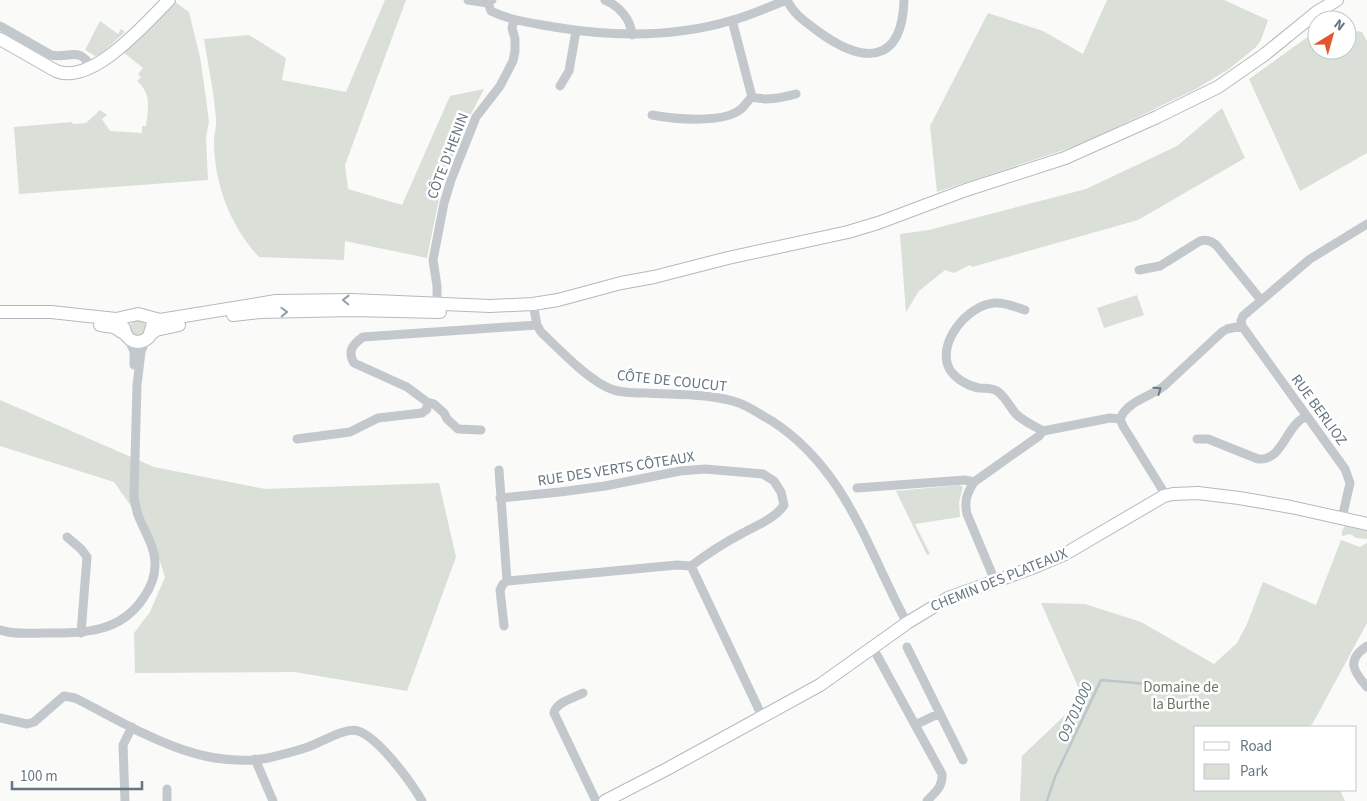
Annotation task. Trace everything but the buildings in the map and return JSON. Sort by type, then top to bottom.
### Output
[{"type":"street","points":[[0,39],[61,73],[75,73],[90,68],[108,57],[169,0]]},
{"type":"street","points":[[468,0],[490,1],[491,11],[514,20],[576,30],[632,35],[686,31],[732,20],[787,0],[792,11],[834,43],[850,50],[870,54],[885,49],[895,40],[903,17],[904,0]]},
{"type":"street","points":[[605,0],[616,6],[629,20],[632,35]]},
{"type":"street","points":[[0,312],[51,312],[116,320],[138,314],[160,320],[276,301],[352,300],[490,314],[534,308],[623,289],[654,277],[728,258],[848,232],[878,223],[966,190],[1065,158],[1218,87],[1264,55],[1317,12],[1337,0]]},
{"type":"street","name":"CÔTE D'HENIN","points":[[437,308],[437,286],[433,260],[444,203],[476,117],[500,86],[513,61],[515,39],[512,28],[514,20]]},
{"type":"street","points":[[732,20],[752,97]]},
{"type":"street","points":[[0,26],[51,55],[72,54],[82,56],[87,60],[90,68]]},
{"type":"street","points":[[560,86],[569,72],[576,30]]},
{"type":"street","points":[[752,97],[776,99],[796,94]]},
{"type":"street","points":[[652,115],[676,119],[702,119],[734,114],[752,97]]},
{"type":"street","points":[[1120,419],[1128,407],[1164,386],[1227,328],[1242,326],[1243,316],[1310,259],[1367,224]]},
{"type":"street","points":[[1139,270],[1160,266],[1200,240],[1205,240],[1217,246],[1262,300]]},
{"type":"street","points":[[1025,310],[995,302],[974,309],[960,323],[949,342],[947,362],[955,377],[970,386],[997,391],[1025,422],[1043,431],[1110,418],[1120,419]]},
{"type":"street","points":[[0,318],[68,321],[114,327],[134,342],[140,342],[162,328],[260,312],[437,308]]},
{"type":"street","name":"CÔTE DE COUCUT","points":[[534,308],[537,325],[541,332],[586,373],[609,388],[641,393],[711,397],[738,403],[788,432],[806,447],[845,497],[907,623]]},
{"type":"street","points":[[129,317],[124,325],[126,336],[134,351],[134,370],[137,385]]},
{"type":"street","points":[[1,631],[81,633],[104,628],[119,622],[132,612],[154,580],[156,564],[154,553],[137,513],[134,496],[137,385],[140,352],[152,325],[147,317]]},
{"type":"street","points":[[481,430],[458,429],[447,419],[444,412],[434,404],[427,402],[407,388],[354,363],[350,356],[351,348],[363,337],[537,325]]},
{"type":"street","name":"RUE BERLIOZ","points":[[1242,326],[1345,469],[1350,479],[1342,518]]},
{"type":"street","points":[[297,439],[350,432],[378,418],[411,416],[422,413],[427,409],[427,402]]},
{"type":"street","points":[[1197,440],[1208,439],[1265,460],[1275,454],[1297,422],[1306,416]]},
{"type":"street","points":[[1120,419],[1164,496]]},
{"type":"street","points":[[995,581],[966,514],[964,504],[967,492],[974,482],[1039,436],[1043,431]]},
{"type":"street","name":"RUE DES VERTS CÔTEAUX","points":[[500,498],[596,487],[680,471],[705,469],[763,474],[774,481],[781,492],[784,506],[780,512],[701,558],[691,566]]},
{"type":"street","points":[[499,470],[507,581]]},
{"type":"street","points":[[857,488],[964,480],[974,482]]},
{"type":"street","name":"CHEMIN DES PLATEAUX","points":[[605,801],[820,685],[907,623],[948,598],[1065,554],[1164,496],[1198,493],[1291,507],[1367,524]]},
{"type":"street","points":[[67,537],[81,549],[86,557],[81,633]]},
{"type":"street","points":[[504,626],[500,590],[507,581],[677,565],[691,566],[762,716]]},
{"type":"street","points":[[1367,646],[1356,656],[1354,663],[1356,675],[1367,687]]},
{"type":"street","points":[[873,648],[942,774],[941,787],[927,801]]},
{"type":"street","points":[[907,648],[963,760]]},
{"type":"street","points":[[583,693],[559,704],[555,708],[554,713],[596,801]]},
{"type":"street","points":[[0,718],[27,724],[34,722],[64,696],[75,698],[132,727],[191,753],[206,757],[255,759],[268,758],[307,747],[347,731],[357,731],[370,737],[413,786],[422,801]]},
{"type":"street","points":[[915,725],[940,713]]},
{"type":"street","points":[[125,801],[123,744],[132,727]]},
{"type":"street","points":[[255,759],[273,801]]},
{"type":"street","points":[[167,789],[167,801]]},
{"type":"green space","points":[[385,0],[406,0],[345,165],[348,189],[402,205],[450,96],[484,89],[470,116],[443,179],[427,258],[345,241],[344,260],[259,257],[232,218],[221,188],[215,157],[215,109],[204,39],[249,35],[286,58],[282,80],[346,92]]},
{"type":"green space","points":[[1107,0],[1224,0],[1268,20],[1261,40],[1256,47],[1229,69],[1196,89],[1082,144],[937,192],[930,126],[988,13],[1043,31],[1083,54]]},
{"type":"green space","points":[[175,2],[189,12],[200,57],[209,122],[206,137],[208,180],[19,194],[14,127],[72,122],[73,124],[86,123],[100,110],[107,115],[102,119],[110,131],[142,133],[142,126],[146,126],[148,102],[145,91],[137,81],[141,77],[138,74],[143,68],[123,52]]},
{"type":"green space","points":[[100,21],[118,34],[121,29],[125,32],[101,54],[95,56],[85,50]]},
{"type":"green space","points":[[1357,31],[1362,32],[1367,41],[1367,153],[1300,191],[1249,79],[1307,37],[1307,60],[1357,60]]},
{"type":"green space","points":[[1222,108],[1245,158],[1138,220],[972,267],[970,265],[954,273],[945,270],[919,291],[906,312],[900,234],[929,230],[1086,189],[1177,146]]},
{"type":"green space","points":[[1137,295],[1144,315],[1104,328],[1097,308]]},
{"type":"green space","points":[[135,320],[141,320],[146,325],[144,334],[135,336],[130,331],[130,325]]},
{"type":"green space","points":[[0,400],[154,467],[265,489],[439,483],[456,557],[407,691],[295,672],[135,673],[134,633],[150,612],[165,577],[152,536],[114,482],[0,446]]},
{"type":"green space","points":[[960,485],[963,487],[959,502],[960,517],[915,524],[930,554],[927,555],[896,491]]},
{"type":"green space","points":[[1345,526],[1367,531],[1367,539],[1356,538],[1350,534],[1342,536]]},
{"type":"green space","name":"Domaine de la Burthe","points":[[1341,540],[1360,547],[1367,543],[1367,623],[1313,723],[1310,726],[1194,726],[1194,791],[1340,791],[1345,801],[1020,801],[1022,756],[1083,698],[1041,603],[1085,604],[1141,622],[1214,664],[1237,643],[1247,624],[1263,582],[1316,605]]},
{"type":"waterway","name":"O9701000","points":[[1047,801],[1055,777],[1101,680],[1184,687]]}]
